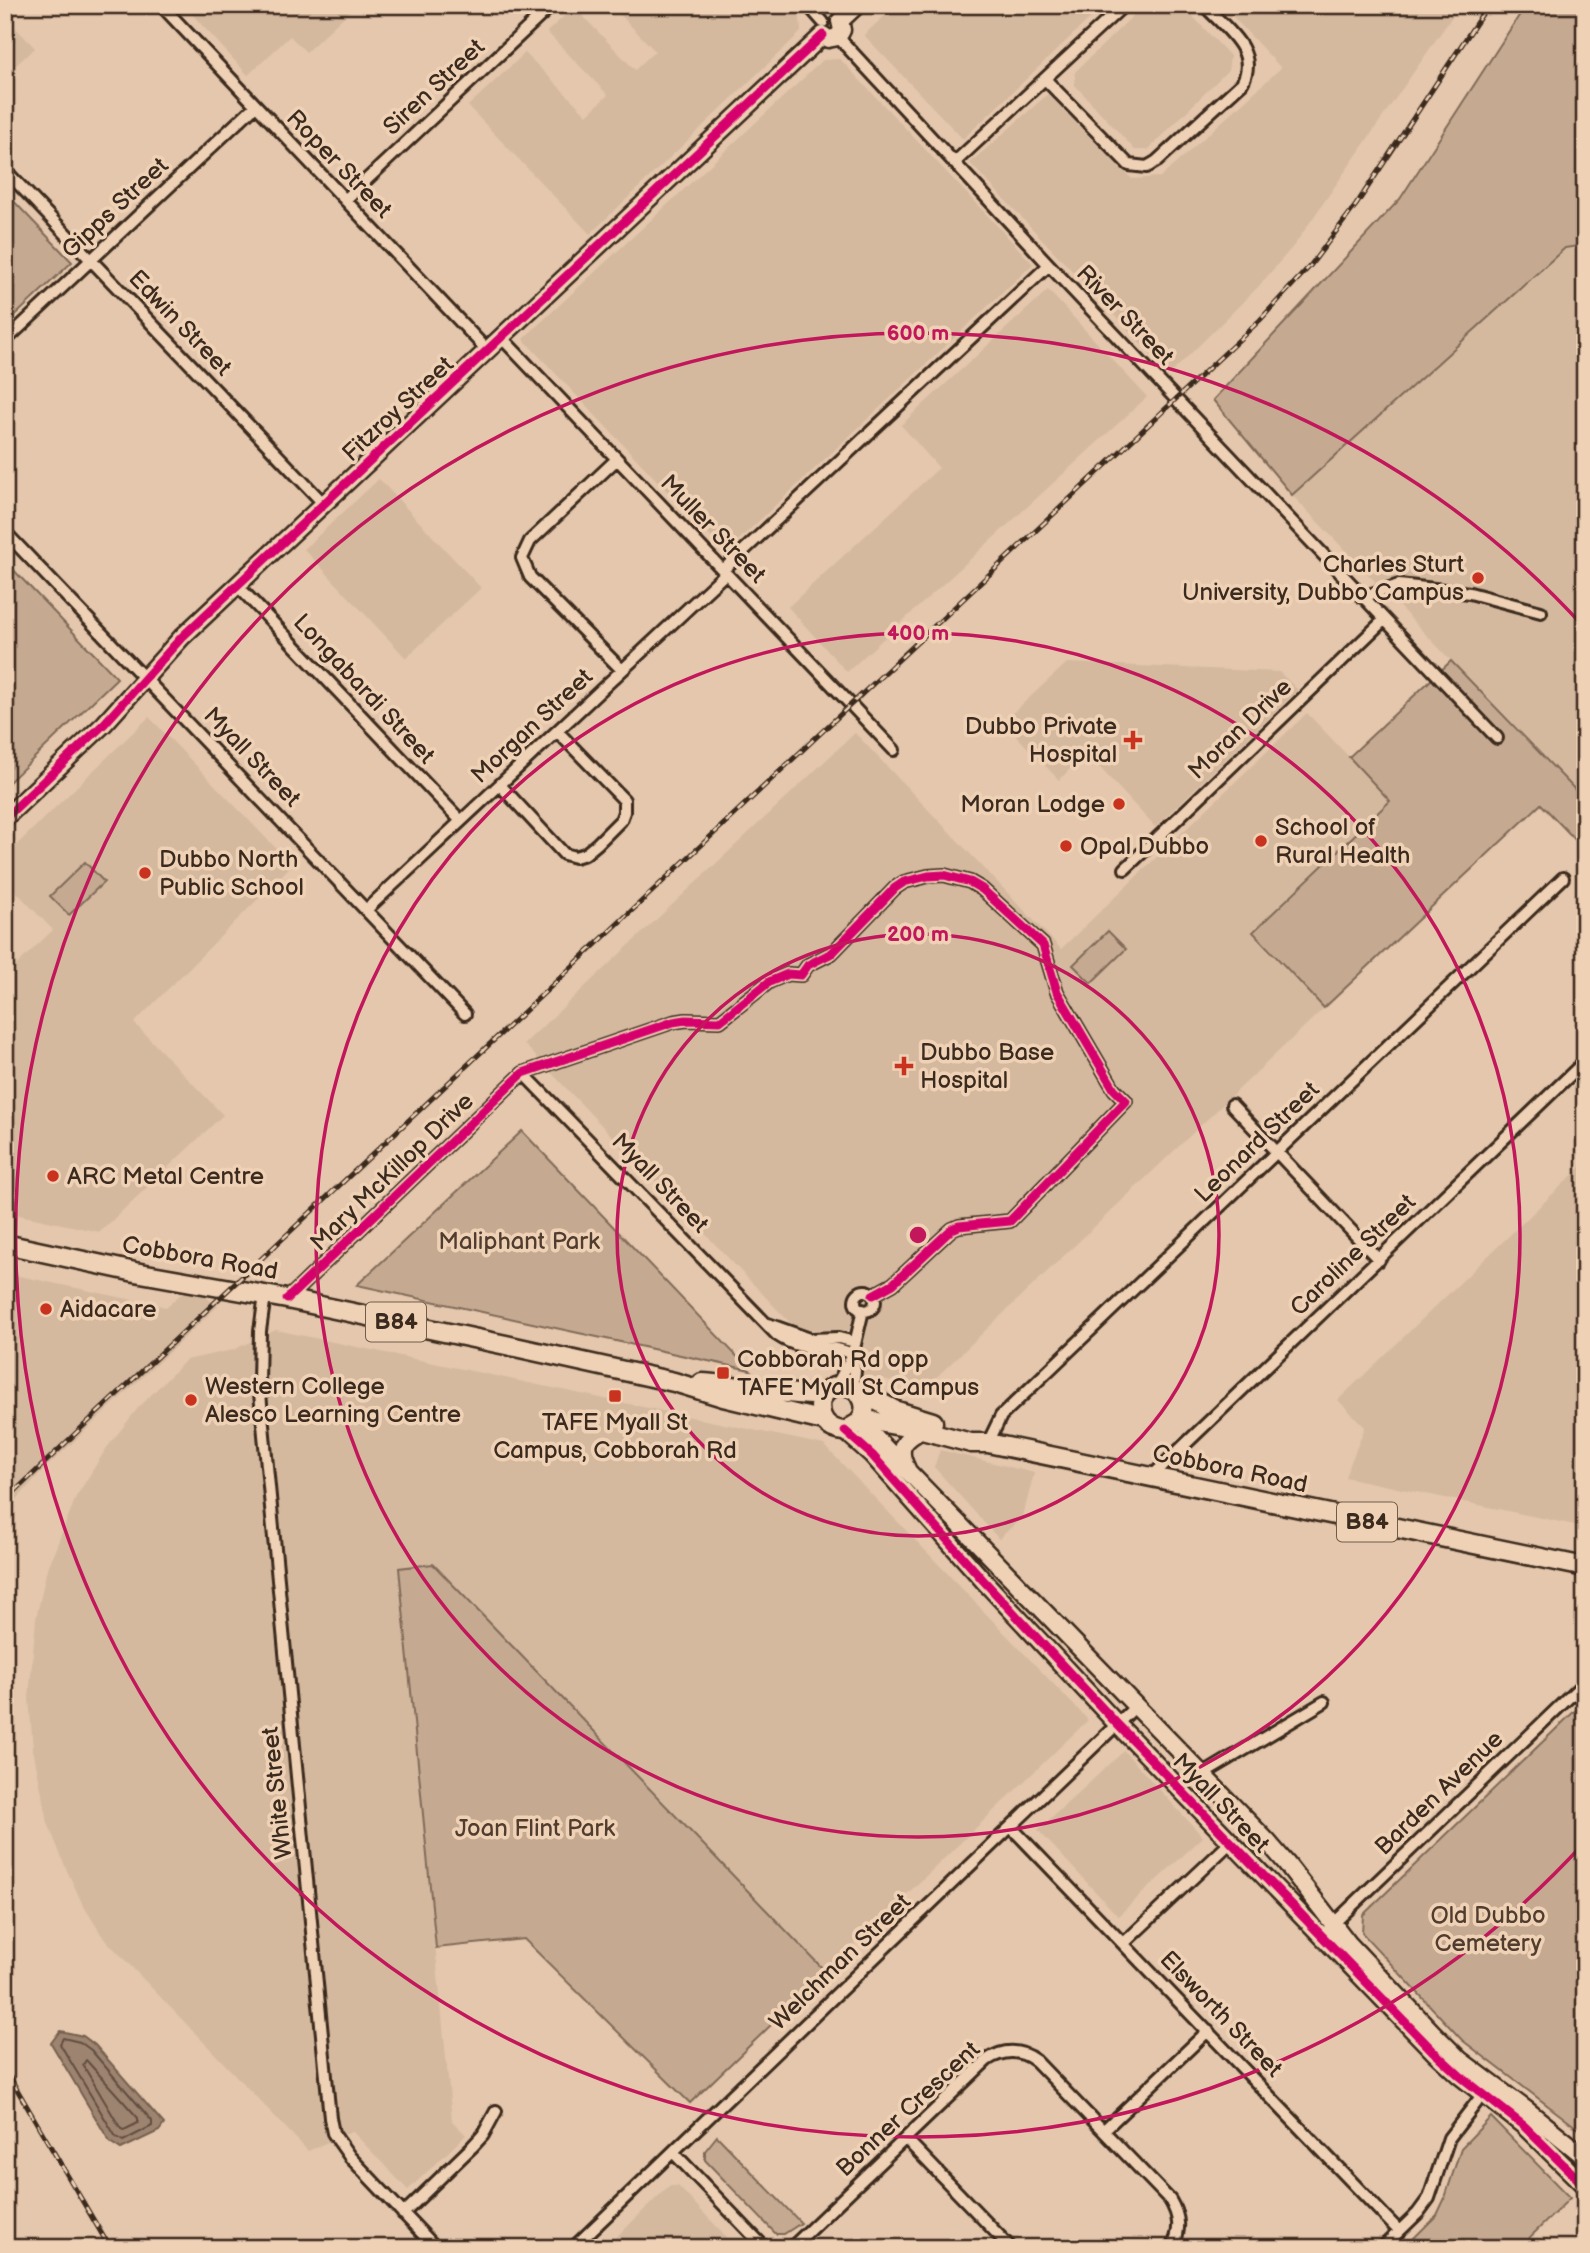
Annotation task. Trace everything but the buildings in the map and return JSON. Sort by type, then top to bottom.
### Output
[{"type":"main road","name":"Cobbora Road","points":[[5,1244],[135,1272],[287,1299],[674,1382],[723,1397],[824,1421]]},
{"type":"main road","name":"Cobbora Road","points":[[674,1382],[733,1385],[802,1395],[842,1390],[894,1410],[974,1434],[988,1443]]},
{"type":"main road","points":[[824,1421],[820,1408],[842,1390],[865,1407],[856,1424]]},
{"type":"main road","name":"B84","points":[[824,1421],[833,1429],[856,1424]]},
{"type":"main road","name":"Cobbora Road","points":[[856,1424],[922,1430],[971,1443],[988,1443],[1585,1567]]},
{"type":"street","name":"Roper Street","points":[[161,5],[488,351]]},
{"type":"street","name":"Siren Street","points":[[345,200],[551,5]]},
{"type":"street","name":"River Street","points":[[808,5],[1049,265],[1497,738]]},
{"type":"street","name":"Fitzroy Street","points":[[5,818],[104,724],[182,637],[857,5]]},
{"type":"street","points":[[954,163],[1124,5]]},
{"type":"street","points":[[1045,79],[1129,165],[1147,167],[1157,161],[1242,83],[1248,72],[1248,59],[1244,49],[1204,5]]},
{"type":"street","name":"Gipps Street","points":[[5,341],[255,106]]},
{"type":"street","name":"Edwin Street","points":[[5,170],[324,505]]},
{"type":"street","name":"Morgan Street","points":[[368,909],[1049,265]]},
{"type":"street","name":"Muller Street","points":[[502,338],[894,750]]},
{"type":"street","points":[[617,459],[530,541],[522,558],[530,577],[622,670]]},
{"type":"street","name":"Myall Street","points":[[5,532],[368,909],[465,1014]]},
{"type":"street","name":"Longabardi Street","points":[[237,585],[461,821]]},
{"type":"street","points":[[1362,597],[1399,585],[1469,593],[1541,612]]},
{"type":"street","name":"Moran Drive","points":[[1125,869],[1384,620]]},
{"type":"street","points":[[500,785],[564,853],[575,857],[584,854],[614,828],[624,812],[624,800],[557,731]]},
{"type":"street","points":[[523,1073],[673,1023],[686,1020],[720,1021],[769,982],[788,974],[802,975],[808,965],[832,953],[895,888],[904,882],[928,876],[944,875],[970,882],[982,889],[1043,945],[1057,992],[1114,1089],[1126,1101],[1010,1221],[951,1229],[893,1284],[873,1295],[864,1291],[856,1296],[857,1305],[863,1310],[842,1390]]},
{"type":"street","name":"Leonard Street","points":[[988,1443],[1001,1416],[1563,878]]},
{"type":"street","name":"Caroline Street","points":[[1150,1478],[1585,1061]]},
{"type":"street","name":"Myall Street","points":[[523,1073],[777,1335],[796,1346],[839,1348],[852,1356]]},
{"type":"street","name":"Mary McKillop Drive","points":[[287,1299],[523,1073]]},
{"type":"street","points":[[1232,1105],[1379,1260]]},
{"type":"street","name":"White Street","points":[[265,1295],[260,1331],[259,1383],[330,2118],[333,2133],[340,2145],[436,2248]]},
{"type":"street","name":"Myall Street","points":[[766,1323],[810,1339],[839,1338],[855,1342]]},
{"type":"street","points":[[842,1390],[855,1371],[852,1356]]},
{"type":"street","name":"Myall Street","points":[[856,1424],[909,1474],[1286,1863],[1327,1930],[1434,2052],[1524,2126],[1585,2186]]},
{"type":"street","name":"Myall Street","points":[[856,1424],[872,1455],[917,1508],[1117,1724],[1231,1842],[1327,1930],[1460,2060],[1528,2110],[1585,2157]]},
{"type":"street","points":[[909,1474],[901,1450],[911,1436],[922,1430]]},
{"type":"street","name":"Barden Avenue","points":[[1327,1930],[1585,1682]]},
{"type":"street","points":[[1202,1775],[1324,1702]]},
{"type":"street","name":"Welchman Street","points":[[573,2248],[1136,1706]]},
{"type":"street","name":"Elsworth Street","points":[[1011,1827],[1399,2231]]},
{"type":"street","points":[[1124,1943],[1231,1842]]},
{"type":"street","points":[[1104,2130],[1208,2031]]},
{"type":"street","name":"Bonner Crescent","points":[[791,2248],[987,2060],[1006,2052],[1027,2054],[1036,2061],[1170,2200],[1178,2213],[1179,2227],[1171,2248]]},
{"type":"street","points":[[1382,2248],[1418,2213],[1429,2198],[1449,2138],[1483,2094]]},
{"type":"street","points":[[404,2214],[483,2135],[496,2111]]},
{"type":"street","points":[[906,2138],[1012,2248]]},
{"type":"street","points":[[673,2152],[765,2248]]},
{"type":"shaded area","points":[[199,5],[356,5],[306,52],[290,36],[248,75],[191,13]]},
{"type":"shaded area","points":[[611,5],[788,5],[800,18],[801,32],[590,234],[468,106],[525,53],[587,115],[608,95],[547,32],[574,7],[635,70],[655,51]]},
{"type":"shaded area","points":[[896,5],[1104,5],[963,139],[864,35]]},
{"type":"shaded area","points":[[1144,5],[1182,5],[1230,56],[1228,70],[1148,150],[1135,150],[1075,85],[1075,72]]},
{"type":"shaded area","points":[[1222,5],[1460,5],[1295,244],[1258,287],[1170,374],[970,163],[1048,94],[1132,179],[1161,177],[1281,68]]},
{"type":"shaded area","points":[[5,17],[35,48],[5,75]]},
{"type":"shaded area","points":[[840,59],[1033,264],[729,549],[722,549],[523,339],[823,60]]},
{"type":"shaded area","name":"Charles Sturt University, Dubbo Campus","points":[[1585,245],[1585,800],[1292,495],[1566,248]]},
{"type":"shaded area","points":[[1048,290],[1147,397],[847,672],[788,607],[939,468],[901,425]]},
{"type":"shaded area","points":[[379,479],[481,588],[406,658],[304,549]]},
{"type":"shaded area","name":"Dubbo Private Hospital","points":[[1067,663],[1279,672],[1298,690],[1155,827],[1091,758],[1082,767],[1077,762],[1059,780],[1003,722]]},
{"type":"shaded area","name":"Dubbo Base Hospital","points":[[1307,713],[1390,800],[1253,932],[1324,1008],[925,1388],[859,1374],[862,1331],[796,1329],[524,1044],[855,733],[1061,949]]},
{"type":"shaded area","points":[[149,717],[292,865],[134,1023],[223,1115],[100,1232],[5,1212],[5,976],[53,930],[5,880],[5,856]]},
{"type":"shaded area","points":[[1585,1163],[1585,1527],[1345,1477],[1365,1427],[1338,1400]]},
{"type":"shaded area","points":[[5,1273],[166,1307],[186,1290],[202,1294],[218,1306],[40,1473],[5,1513]]},
{"type":"shaded area","points":[[276,1330],[824,1445],[1088,1720],[826,1972],[433,1565],[399,1568],[452,2121],[466,2135],[408,2190],[352,2131],[308,2151],[103,1937],[82,1903],[48,1823],[33,1749],[29,1698],[36,1619],[46,1573],[76,1497],[106,1449],[138,1408],[186,1360],[233,1350]]},
{"type":"shaded area","points":[[940,1450],[1034,1473],[1023,1516],[999,1539],[934,1467]]},
{"type":"shaded area","points":[[1124,1751],[1203,1837],[1118,1916],[1038,1830]]},
{"type":"shaded area","points":[[669,2186],[678,2186],[737,2248],[605,2248]]},
{"type":"green space","points":[[1526,5],[1585,5],[1585,245],[1565,248],[1292,495],[1213,400],[1400,199]]},
{"type":"green space","points":[[5,192],[72,262],[5,325]]},
{"type":"green space","points":[[5,561],[117,678],[5,786]]},
{"type":"green space","points":[[1451,661],[1585,800],[1585,850],[1541,804],[1324,1008],[1253,932],[1390,801],[1349,757]]},
{"type":"green space","points":[[85,862],[104,882],[69,915],[50,896]]},
{"type":"green space","points":[[1108,931],[1126,949],[1091,983],[1073,965]]},
{"type":"green space","name":"Maliphant Park","points":[[522,1131],[750,1370],[357,1285]]},
{"type":"green space","name":"Joan Flint Park","points":[[433,1564],[826,1972],[690,2103],[524,1939],[436,1948],[399,1568]]},
{"type":"green space","name":"Old Dubbo Cemetery","points":[[1585,1701],[1585,2134],[1462,2040],[1362,1933],[1363,1915]]},
{"type":"green space","points":[[1491,2117],[1570,2198],[1519,2248],[1404,2248],[1437,2215],[1461,2148]]},
{"type":"green space","points":[[717,2136],[801,2223],[784,2234],[776,2234],[705,2160],[705,2151]]},
{"type":"water","points":[[60,2031],[83,2036],[95,2045],[164,2124],[159,2131],[121,2149],[110,2142],[51,2043]]},
{"type":"railway","points":[[5,1503],[77,1432],[1260,320],[1310,266],[1356,205],[1488,5]]},
{"type":"railway","points":[[5,2069],[110,2248]]},
{"type":"cycle path","points":[[5,818],[104,724],[182,637],[823,35]]},
{"type":"cycle path","points":[[287,1299],[523,1073],[673,1022],[720,1021],[769,982],[788,974],[801,975],[808,965],[832,953],[904,882],[944,875],[970,882],[982,889],[1043,945],[1057,992],[1114,1089],[1126,1101],[1010,1221],[952,1229],[893,1284],[873,1295]]},
{"type":"cycle path","points":[[845,1431],[872,1455],[983,1580],[1117,1724],[1434,2052],[1524,2126],[1585,2186]]},
{"type":"place","name":"Charles Sturt University, Dubbo Campus","points":[[1478,578]]},
{"type":"place","name":"Dubbo Private Hospital","points":[[1133,740]]},
{"type":"place","name":"Moran Lodge","points":[[1119,804]]},
{"type":"place","name":"School of Rural Health","points":[[1261,841]]},
{"type":"place","name":"Opal Dubbo","points":[[1066,846]]},
{"type":"place","name":"Dubbo North Public School","points":[[145,873]]},
{"type":"place","name":"Dubbo Base Hospital","points":[[904,1066]]},
{"type":"place","name":"ARC Metal Centre","points":[[53,1176]]},
{"type":"place","name":"Aidacare","points":[[46,1309]]},
{"type":"place","name":"Cobborah Rd opp TAFE Myall St Campus","points":[[723,1373]]},
{"type":"place","name":"TAFE Myall St Campus, Cobborah Rd","points":[[615,1396]]},
{"type":"place","name":"Western College Alesco Learning Centre","points":[[191,1400]]}]
